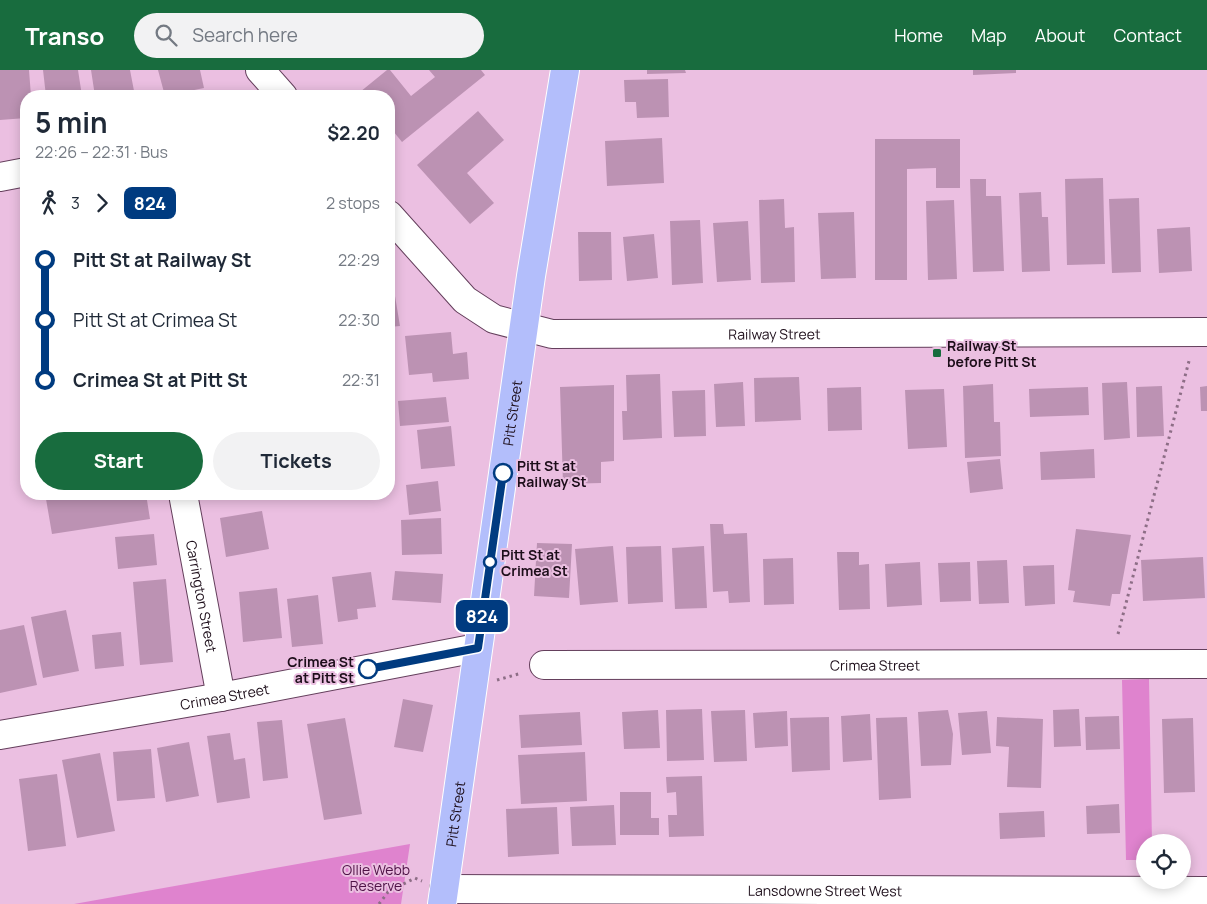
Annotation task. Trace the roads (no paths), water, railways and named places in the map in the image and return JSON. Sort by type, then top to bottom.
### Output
[{"type":"main road","name":"Pitt Street","points":[[443,897],[523,328],[565,70]]},
{"type":"street","points":[[260,70],[278,90]]},
{"type":"street","points":[[0,177],[20,173]]},
{"type":"street","name":"Railway Street","points":[[395,222],[465,300],[494,319],[523,328],[563,335],[1207,332]]},
{"type":"street","name":"Carrington Street","points":[[184,500],[221,697]]},
{"type":"street","name":"Crimea Street","points":[[0,735],[221,697],[478,648]]},
{"type":"street","name":"Crimea Street","points":[[544,665],[1207,664]]},
{"type":"street","name":"Lansdowne Street West","points":[[443,897],[1207,891]]},
{"type":"place","name":"Railway St before Pitt St","points":[[937,353]]},
{"type":"place","name":"Pitt St at Railway St","points":[[503,473]]},
{"type":"place","name":"Pitt St at Crimea St","points":[[490,562]]},
{"type":"place","name":"Crimea St at Pitt St","points":[[368,669]]},
{"type":"park label","name":"Ollie Webb Reserve","points":[[376,878]]}]
